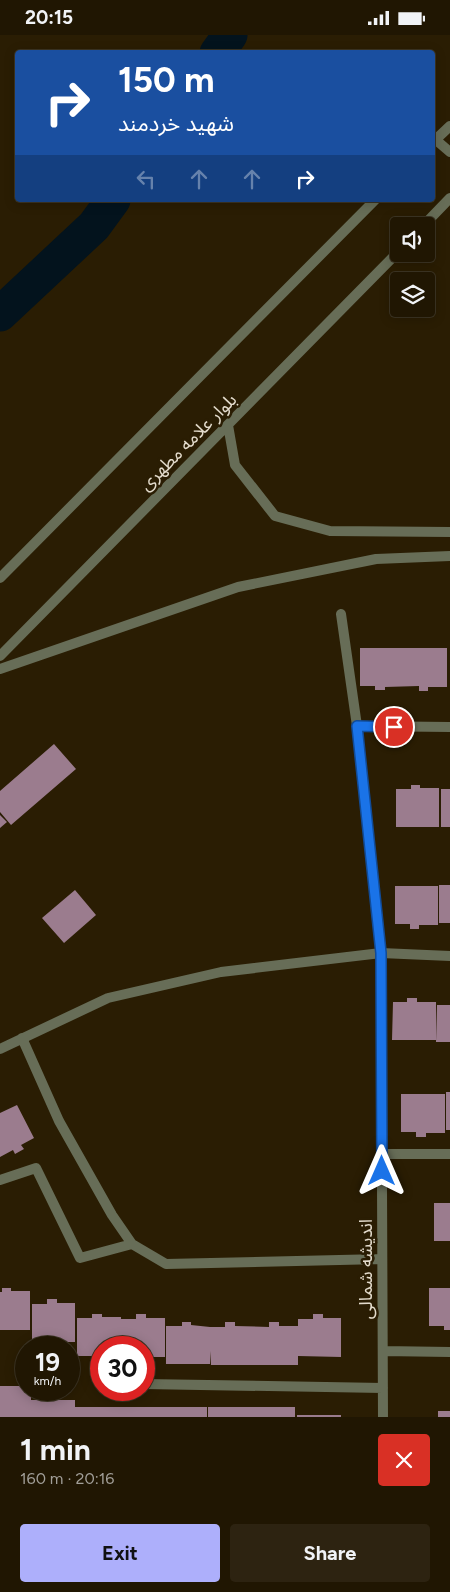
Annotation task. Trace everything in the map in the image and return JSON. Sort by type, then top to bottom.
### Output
[{"type":"street","points":[[435,140],[450,126]]},
{"type":"street","points":[[435,142],[450,152]]},
{"type":"street","points":[[432,217],[450,198]]},
{"type":"street","points":[[0,578],[373,202]]},
{"type":"street","name":"بلوار علامه مطهری","points":[[0,656],[390,260]]},
{"type":"street","points":[[228,425],[235,465],[275,516],[330,531],[450,532]]},
{"type":"street","points":[[0,669],[238,587],[376,559],[450,556]]},
{"type":"street","name":"اندیشه شمالی","points":[[341,614],[357,726],[381,953],[383,1417]]},
{"type":"street","points":[[357,726],[450,727]]},
{"type":"street","points":[[0,1049],[108,998],[220,972],[381,953],[450,956]]},
{"type":"street","points":[[22,1038],[59,1121],[112,1215],[132,1244],[166,1263],[382,1259]]},
{"type":"street","points":[[382,1154],[450,1154]]},
{"type":"street","points":[[0,1180],[36,1168],[80,1258],[132,1244]]},
{"type":"street","points":[[383,1351],[450,1352]]},
{"type":"street","points":[[155,1384],[383,1388]]},
{"type":"building","points":[[360,648],[447,648],[447,687],[428,687],[428,691],[419,691],[419,686],[385,687],[385,690],[375,690],[375,686],[360,686]]},
{"type":"building","points":[[54,744],[76,769],[11,825],[0,812],[0,791]]},
{"type":"building","points":[[411,785],[420,785],[420,788],[439,788],[439,827],[396,827],[396,789],[411,789]]},
{"type":"building","points":[[441,789],[450,789],[450,827],[441,827]]},
{"type":"building","points":[[0,815],[7,822],[0,828]]},
{"type":"building","points":[[439,885],[450,885],[450,923],[439,923]]},
{"type":"building","points":[[395,886],[438,886],[438,925],[419,925],[419,929],[410,929],[410,924],[395,924]]},
{"type":"building","points":[[75,890],[96,915],[64,943],[42,918]]},
{"type":"building","points":[[407,998],[417,998],[417,1002],[436,1002],[436,1040],[392,1040],[393,1002],[407,1002]]},
{"type":"building","points":[[437,1005],[450,1005],[450,1042],[436,1042]]},
{"type":"building","points":[[446,1092],[450,1092],[450,1130],[446,1130]]},
{"type":"building","points":[[401,1094],[445,1094],[445,1133],[426,1133],[426,1137],[416,1137],[416,1132],[401,1132]]},
{"type":"building","points":[[17,1105],[34,1138],[21,1145],[24,1149],[15,1154],[13,1150],[0,1157],[0,1113]]},
{"type":"building","points":[[434,1203],[450,1203],[450,1241],[434,1241]]},
{"type":"building","points":[[2,1288],[11,1288],[11,1291],[30,1291],[30,1330],[0,1330],[0,1292],[2,1292]]},
{"type":"building","points":[[429,1288],[450,1288],[450,1330],[444,1330],[444,1326],[429,1326]]},
{"type":"building","points":[[47,1299],[57,1299],[57,1303],[75,1303],[75,1336],[32,1336],[32,1304],[47,1304]]},
{"type":"building","points":[[92,1314],[102,1314],[102,1317],[136,1319],[136,1314],[146,1314],[146,1318],[165,1318],[165,1357],[155,1357],[155,1336],[90,1336],[90,1356],[80,1356],[80,1336],[77,1336],[77,1318],[92,1318]]},
{"type":"building","points":[[313,1314],[323,1314],[323,1318],[341,1318],[341,1357],[298,1356],[298,1365],[211,1365],[210,1351],[210,1364],[166,1364],[166,1326],[182,1326],[182,1322],[191,1322],[191,1325],[225,1327],[225,1322],[235,1322],[235,1326],[269,1327],[269,1322],[279,1322],[279,1326],[298,1326],[298,1319],[313,1319]]},
{"type":"building","points":[[0,1386],[15,1386],[15,1401],[75,1401],[75,1407],[119,1407],[119,1417],[0,1417]]},
{"type":"building","points":[[119,1407],[163,1407],[163,1417],[119,1417]]},
{"type":"building","points":[[163,1407],[207,1407],[207,1417],[163,1417]]},
{"type":"building","points":[[208,1407],[295,1407],[295,1417],[208,1417]]},
{"type":"building","points":[[438,1411],[450,1411],[450,1417],[438,1417]]},
{"type":"building","points":[[297,1415],[341,1415],[341,1417],[297,1417]]},
{"type":"waterway","points":[[219,50],[230,35]]},
{"type":"waterway","points":[[0,314],[94,226],[112,202]]},
{"type":"route","points":[[382,1171],[381,953],[357,726],[394,727]]}]
